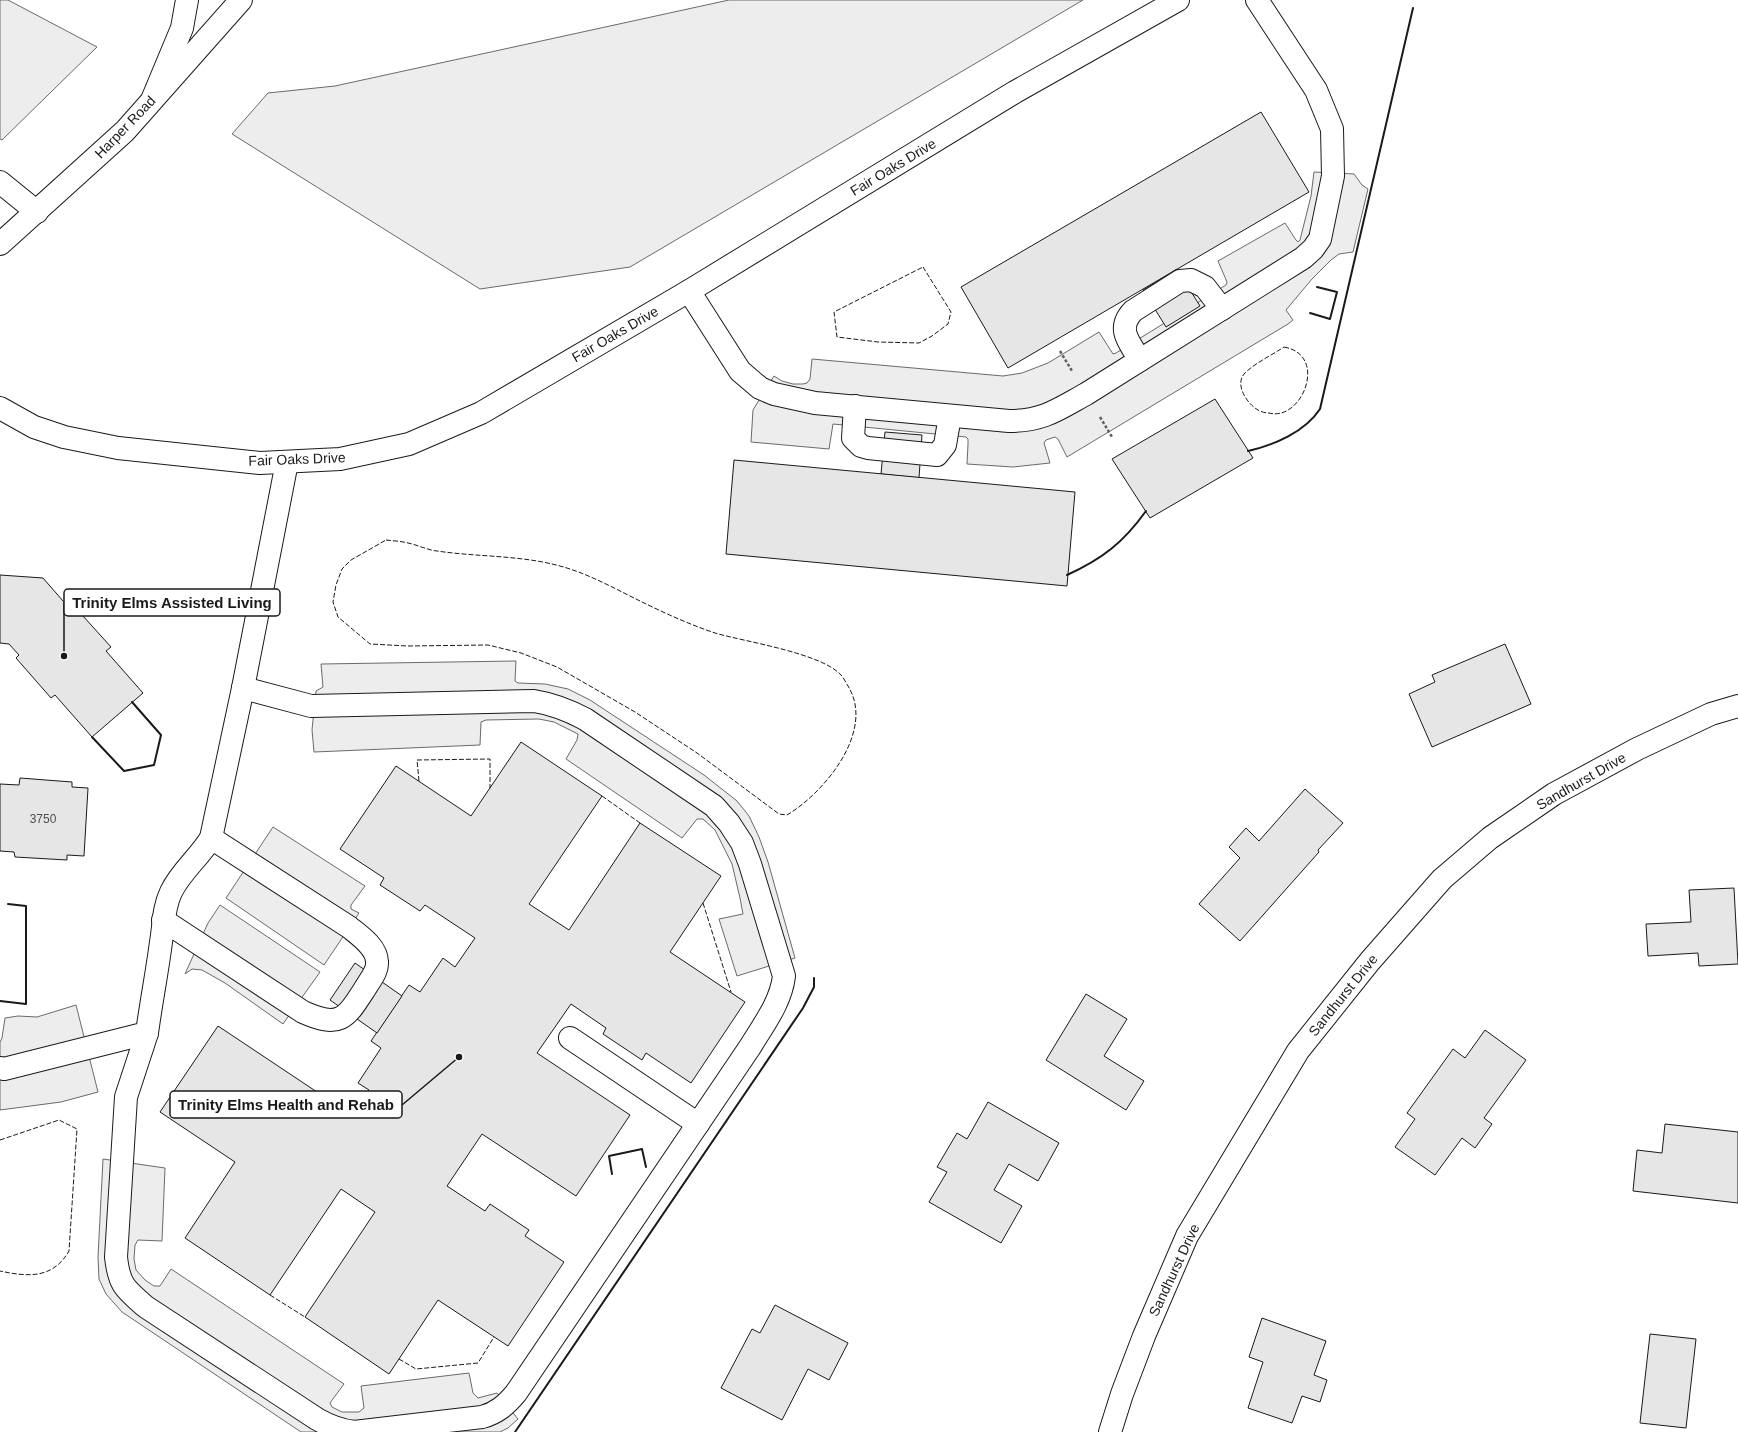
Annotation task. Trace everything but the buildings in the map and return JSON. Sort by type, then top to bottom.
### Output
[{"type":"main road","points":[[152,100],[182,28],[187,0]]},
{"type":"main road","name":"Harper Road","points":[[0,244],[125,131],[241,0]]},
{"type":"main road","name":"Fair Oaks Drive","points":[[0,408],[34,427],[64,437],[118,448],[260,463],[340,459],[409,444],[481,413],[689,291],[1015,92],[1178,0]]},
{"type":"main road","points":[[689,291],[740,370],[760,388],[792,399],[950,416],[1026,421],[1039,418],[1086,394],[1303,258],[1314,249],[1320,238],[1333,176],[1332,129],[1316,90],[1257,0]]},
{"type":"main road","points":[[0,182],[37,212]]},
{"type":"main road","points":[[1140,360],[1126,336],[1124,326],[1127,317],[1133,311],[1180,281],[1191,280],[1205,287],[1222,309]]},
{"type":"main road","points":[[854,406],[853,438],[861,446],[932,455],[937,455],[942,451],[945,445],[950,416]]},
{"type":"main road","points":[[243,688],[311,706],[534,701],[567,709],[585,719],[714,806],[729,823],[742,843],[750,864],[784,976],[782,990],[750,1047],[516,1393],[500,1410],[491,1415],[354,1432],[342,1431],[330,1427],[146,1307],[123,1286],[118,1275],[116,1257],[126,1097],[147,1033],[163,920],[172,891],[185,871],[203,853],[211,838],[243,688],[287,462]]},
{"type":"main road","name":"Sandhurst Drive","points":[[1110,1432],[1122,1394],[1144,1336],[1187,1236],[1298,1051],[1376,955],[1442,879],[1490,838],[1554,794],[1637,749],[1711,714],[1738,706]]},
{"type":"main road","points":[[163,920],[303,1012],[316,1018],[329,1020],[338,1019],[347,1014],[374,973],[378,962],[374,952],[362,938],[348,927],[211,838]]},
{"type":"main road","points":[[0,1068],[4,1069],[147,1033]]},
{"type":"main road","points":[[570,1038],[698,1124]]},
{"type":"path","points":[[1060,351],[1075,377]]},
{"type":"path","points":[[1098,415],[1112,437]]},
{"type":"shaded area","points":[[0,0],[8,0],[97,47],[2,140],[0,139]]},
{"type":"shaded area","points":[[729,0],[1083,0],[630,267],[480,289],[232,134],[268,93],[335,86]]},
{"type":"shaded area","points":[[1314,172],[1354,174],[1362,185],[1368,189],[1353,252],[1339,254],[1312,279],[1286,310],[1293,320],[1288,324],[1067,457],[1058,439],[1055,437],[1046,440],[1044,443],[1050,463],[1013,467],[967,464],[968,439],[966,437],[833,424],[829,449],[751,442],[753,410],[774,376],[782,381],[793,384],[807,383],[810,379],[812,359],[1003,376],[1022,373],[1048,363],[1099,332],[1113,354],[1116,353],[1226,285],[1227,282],[1218,261],[1285,223],[1298,242],[1300,240],[1311,196]]},
{"type":"shaded area","points":[[516,661],[515,681],[518,683],[545,684],[568,689],[590,700],[704,775],[737,801],[749,816],[759,837],[768,862],[795,958],[737,976],[719,919],[743,914],[732,864],[715,830],[703,819],[697,819],[682,838],[566,759],[577,740],[578,734],[554,722],[539,719],[486,720],[481,722],[480,745],[314,752],[312,730],[316,691],[323,687],[321,664]]},
{"type":"shaded area","points":[[273,827],[365,886],[351,905],[351,909],[359,913],[324,965],[226,898]]},
{"type":"shaded area","points":[[220,905],[320,972],[283,1024],[225,983],[202,970],[192,969],[185,974],[208,923]]},
{"type":"shaded area","points":[[76,1005],[98,1092],[61,1102],[0,1110],[0,1042],[5,1018],[18,1016],[37,1017]]},
{"type":"shaded area","points":[[103,1159],[165,1168],[162,1241],[138,1240],[135,1245],[134,1259],[136,1270],[145,1280],[154,1286],[160,1286],[171,1269],[344,1384],[330,1403],[332,1407],[342,1412],[359,1412],[364,1408],[361,1386],[469,1373],[473,1393],[478,1398],[497,1393],[518,1419],[508,1428],[500,1432],[301,1432],[122,1312],[106,1294],[99,1279],[98,1257]]},
{"type":"fence","points":[[923,267],[951,312],[948,324],[932,336],[919,343],[878,342],[837,337],[834,312],[923,267]]},
{"type":"fence","points":[[1284,347],[1298,353],[1305,362],[1308,374],[1306,386],[1300,398],[1292,408],[1281,413],[1259,411],[1250,403],[1243,393],[1241,387],[1242,377],[1255,365],[1284,347]]},
{"type":"fence","points":[[386,540],[405,542],[433,550],[452,553],[514,558],[545,562],[560,566],[589,576],[664,612],[715,633],[801,654],[817,660],[831,667],[841,675],[848,686],[855,704],[855,722],[851,741],[842,759],[816,792],[787,815],[779,814],[697,753],[635,712],[557,667],[521,653],[488,645],[408,646],[370,644],[338,617],[333,602],[336,585],[342,569],[351,560],[386,540]]},
{"type":"fence","points":[[419,781],[417,760],[490,759],[490,788]]},
{"type":"fence","points":[[602,796],[640,823]]},
{"type":"fence","points":[[703,903],[731,992]]},
{"type":"fence","points":[[0,1140],[59,1120],[77,1129],[69,1251],[63,1260],[55,1267],[39,1274],[30,1275],[0,1271]]},
{"type":"fence","points":[[270,1295],[305,1317]]},
{"type":"fence","points":[[399,1359],[416,1369],[478,1363],[494,1337]]},
{"type":"wall","points":[[1248,451],[1278,441],[1297,431],[1314,417],[1320,409],[1413,8]]},
{"type":"wall","points":[[1310,313],[1330,319],[1337,292],[1317,287]]},
{"type":"wall","points":[[1067,575],[1091,563],[1111,549],[1129,532],[1146,511]]},
{"type":"wall","points":[[92,737],[124,771],[154,765],[161,735],[132,702]]},
{"type":"wall","points":[[0,1001],[26,1004],[26,906],[8,904]]},
{"type":"wall","points":[[515,1432],[803,1008],[814,987],[814,978]]},
{"type":"wall","points":[[612,1174],[609,1156],[642,1149],[646,1167]]},
{"type":"place","name":"Trinity Elms Assisted Living","points":[[64,656]]},
{"type":"place","name":"Trinity Elms Health and Rehab","points":[[459,1057]]}]
